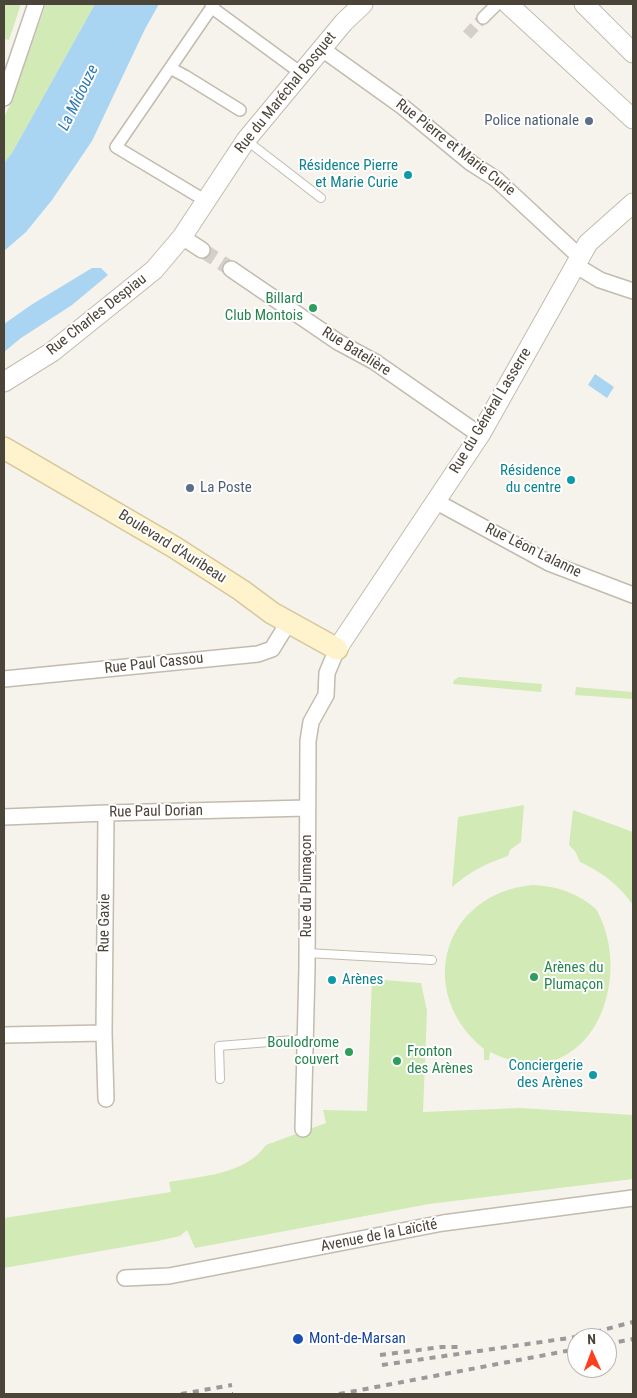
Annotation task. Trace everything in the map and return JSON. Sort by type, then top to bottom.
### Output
[{"type":"main road","name":"Boulevard d'Auribeau","points":[[4,448],[174,547],[288,623],[337,649]]},
{"type":"street","points":[[4,98],[36,4]]},
{"type":"street","name":"Rue du Maréchal Bosquet","points":[[182,237],[246,140],[250,116],[301,73],[344,22],[363,4]]},
{"type":"street","points":[[483,18],[497,4]]},
{"type":"street","points":[[508,4],[633,119]]},
{"type":"street","points":[[584,4],[633,54]]},
{"type":"street","points":[[206,201],[116,147],[212,5],[301,73]]},
{"type":"street","name":"Rue Pierre et Marie Curie","points":[[322,49],[403,107],[471,163],[496,179],[516,196],[578,261],[600,280],[633,291]]},
{"type":"street","points":[[170,68],[250,116]]},
{"type":"street","name":"Rue du Général Lasserre","points":[[337,649],[480,434],[588,243],[633,203]]},
{"type":"street","points":[[182,237],[202,250]]},
{"type":"street","name":"Rue Charles Despiau","points":[[4,382],[52,352],[95,319],[154,270],[182,237]]},
{"type":"street","name":"Rue Batelière","points":[[231,269],[338,342],[375,362],[480,434]]},
{"type":"street","name":"Rue Léon Lalanne","points":[[435,501],[549,562],[633,595]]},
{"type":"street","name":"Rue Paul Cassou","points":[[4,679],[258,654],[272,649],[288,623]]},
{"type":"street","name":"Rue du Plumaçon","points":[[304,1129],[306,995],[311,977],[307,953],[308,741],[311,722],[326,695],[327,673],[337,649]]},
{"type":"street","name":"Rue Paul Dorian","points":[[4,817],[106,812],[307,808]]},
{"type":"street","name":"Rue Gaxie","points":[[106,812],[104,1032],[106,1099]]},
{"type":"street","points":[[4,1035],[104,1032]]},
{"type":"street","name":"Avenue de la Laïcité","points":[[125,1278],[169,1276],[443,1223],[633,1198]]},
{"type":"lane","points":[[246,140],[322,198]]},
{"type":"lane","points":[[307,953],[432,960]]},
{"type":"lane","points":[[220,1079],[219,1046],[306,1039]]},
{"type":"green space","points":[[4,4],[21,4],[9,40],[5,39],[4,41]]},
{"type":"green space","points":[[46,4],[95,4],[12,153],[4,163],[4,117]]},
{"type":"green space","points":[[459,677],[542,684],[541,692],[453,684],[454,680]]},
{"type":"green space","points":[[576,687],[633,692],[633,699],[575,695]]},
{"type":"green space","points":[[524,805],[521,842],[510,850],[508,856],[478,869],[452,887],[458,817]]},
{"type":"green space","points":[[573,810],[633,832],[633,905],[610,880],[580,862],[575,851],[569,845]]},
{"type":"green space","name":"Arènes du Plumaçon","points":[[533,885],[567,891],[596,909],[607,938],[611,968],[606,998],[595,1026],[577,1047],[554,1060],[524,1063],[490,1052],[489,1060],[484,1060],[484,1049],[462,1026],[449,1000],[445,974],[448,949],[459,925],[478,906],[502,892]]},
{"type":"green space","points":[[372,979],[421,983],[427,1011],[423,1112],[520,1108],[633,1115],[633,1179],[429,1204],[195,1248],[187,1230],[180,1236],[158,1241],[4,1268],[4,1218],[171,1192],[169,1182],[208,1176],[235,1168],[257,1155],[266,1145],[326,1123],[323,1110],[367,1111]]},
{"type":"water","name":"La Midouze","points":[[95,4],[159,4],[145,29],[92,141],[52,200],[26,232],[4,251],[4,163],[12,153]]},
{"type":"water","points":[[92,268],[101,268],[108,275],[72,305],[21,338],[4,352],[4,324],[31,305]]},
{"type":"water","points":[[595,374],[614,387],[607,398],[588,385]]},
{"type":"tunnel","points":[[467,35],[483,18]]},
{"type":"tunnel","points":[[202,250],[231,269]]},
{"type":"railway","points":[[382,1365],[576,1337],[633,1322]]},
{"type":"railway","points":[[617,1342],[633,1339]]},
{"type":"railway","points":[[380,1355],[442,1347],[460,1347]]},
{"type":"railway","points":[[339,1394],[567,1351]]},
{"type":"railway","points":[[181,1394],[232,1385]]},
{"type":"place","name":"Police nationale","points":[[589,121]]},
{"type":"place","name":"Résidence Pierre et Marie Curie","points":[[408,175]]},
{"type":"place","name":"Billard Club Montois","points":[[313,308]]},
{"type":"place","name":"Résidence du centre","points":[[571,480]]},
{"type":"place","name":"La Poste","points":[[190,488]]},
{"type":"place","name":"Arènes du Plumaçon","points":[[534,977]]},
{"type":"place","name":"Arènes","points":[[332,980]]},
{"type":"place","name":"Boulodrome couvert","points":[[349,1052]]},
{"type":"place","name":"Fronton des Arènes","points":[[397,1061]]},
{"type":"place","name":"Conciergerie des Arènes","points":[[593,1075]]},
{"type":"place","name":"Mont-de-Marsan","points":[[298,1339]]}]
